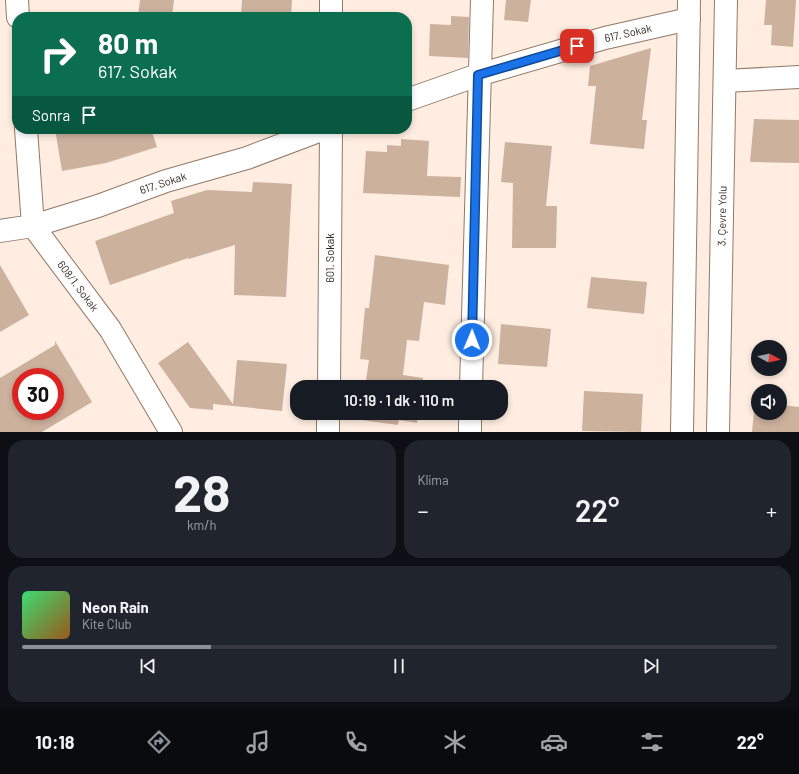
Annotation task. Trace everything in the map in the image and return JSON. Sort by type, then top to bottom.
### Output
[{"type":"street","points":[[17,0],[18,12]]},
{"type":"street","points":[[331,0],[331,12]]},
{"type":"street","points":[[471,380],[478,75],[482,0]]},
{"type":"street","name":"3. Çevre Yolu","points":[[718,432],[726,0]]},
{"type":"street","points":[[682,432],[689,10]]},
{"type":"street","name":"617. Sokak","points":[[412,98],[478,75],[605,38],[689,10]]},
{"type":"street","points":[[725,81],[799,77]]},
{"type":"street","points":[[26,134],[34,226]]},
{"type":"street","name":"617. Sokak","points":[[0,231],[34,226],[98,206],[166,181],[246,158],[311,134]]},
{"type":"street","name":"601. Sokak","points":[[329,380],[331,134]]},
{"type":"street","name":"608/1. Sokak","points":[[34,226],[110,329],[170,432]]},
{"type":"street","points":[[328,420],[328,432]]},
{"type":"street","points":[[470,420],[470,432]]},
{"type":"building","points":[[140,0],[174,0],[173,12],[139,12]]},
{"type":"building","points":[[242,0],[292,0],[291,12],[241,12]]},
{"type":"building","points":[[506,0],[531,0],[528,22],[504,20]]},
{"type":"building","points":[[766,0],[796,0],[793,47],[771,45],[772,25],[764,25]]},
{"type":"building","points":[[451,16],[469,17],[468,58],[429,56],[430,24],[451,25]]},
{"type":"building","points":[[651,48],[642,120],[647,120],[644,149],[590,144],[596,86],[588,86],[590,66]]},
{"type":"building","points":[[754,119],[799,120],[799,163],[750,162]]},
{"type":"building","points":[[56,134],[153,134],[157,147],[106,163],[62,171]]},
{"type":"building","points":[[401,139],[429,141],[427,176],[461,177],[460,197],[363,193],[366,151],[387,152],[387,145],[401,146]]},
{"type":"building","points":[[505,142],[552,146],[546,206],[557,206],[556,248],[512,248],[513,183],[501,182]]},
{"type":"building","points":[[253,182],[292,184],[286,297],[234,295],[235,245],[189,259],[188,258],[110,285],[95,241],[174,213],[171,201],[207,190],[252,192]]},
{"type":"building","points":[[375,255],[449,265],[445,305],[424,302],[419,341],[407,340],[403,375],[423,378],[423,380],[366,380],[369,360],[360,359],[365,308],[369,308]]},
{"type":"building","points":[[0,265],[29,315],[0,332]]},
{"type":"building","points":[[591,277],[647,282],[644,314],[587,308]]},
{"type":"building","points":[[501,324],[551,329],[547,367],[498,364]]},
{"type":"building","points":[[55,341],[92,402],[64,419],[64,368],[17,368],[55,345]]},
{"type":"building","points":[[188,342],[233,404],[237,360],[287,364],[282,411],[213,404],[213,410],[190,408],[158,363]]},
{"type":"building","points":[[12,371],[12,420],[62,420],[42,432],[0,432],[0,378]]},
{"type":"building","points":[[584,391],[643,394],[641,432],[582,431]]},
{"type":"building","points":[[787,406],[799,407],[799,432],[752,432],[753,420],[787,420]]},
{"type":"building","points":[[361,420],[399,420],[398,425]]},
{"type":"building","points":[[399,420],[417,420],[417,423]]},
{"type":"route","points":[[472,340],[478,75],[577,46]]}]
